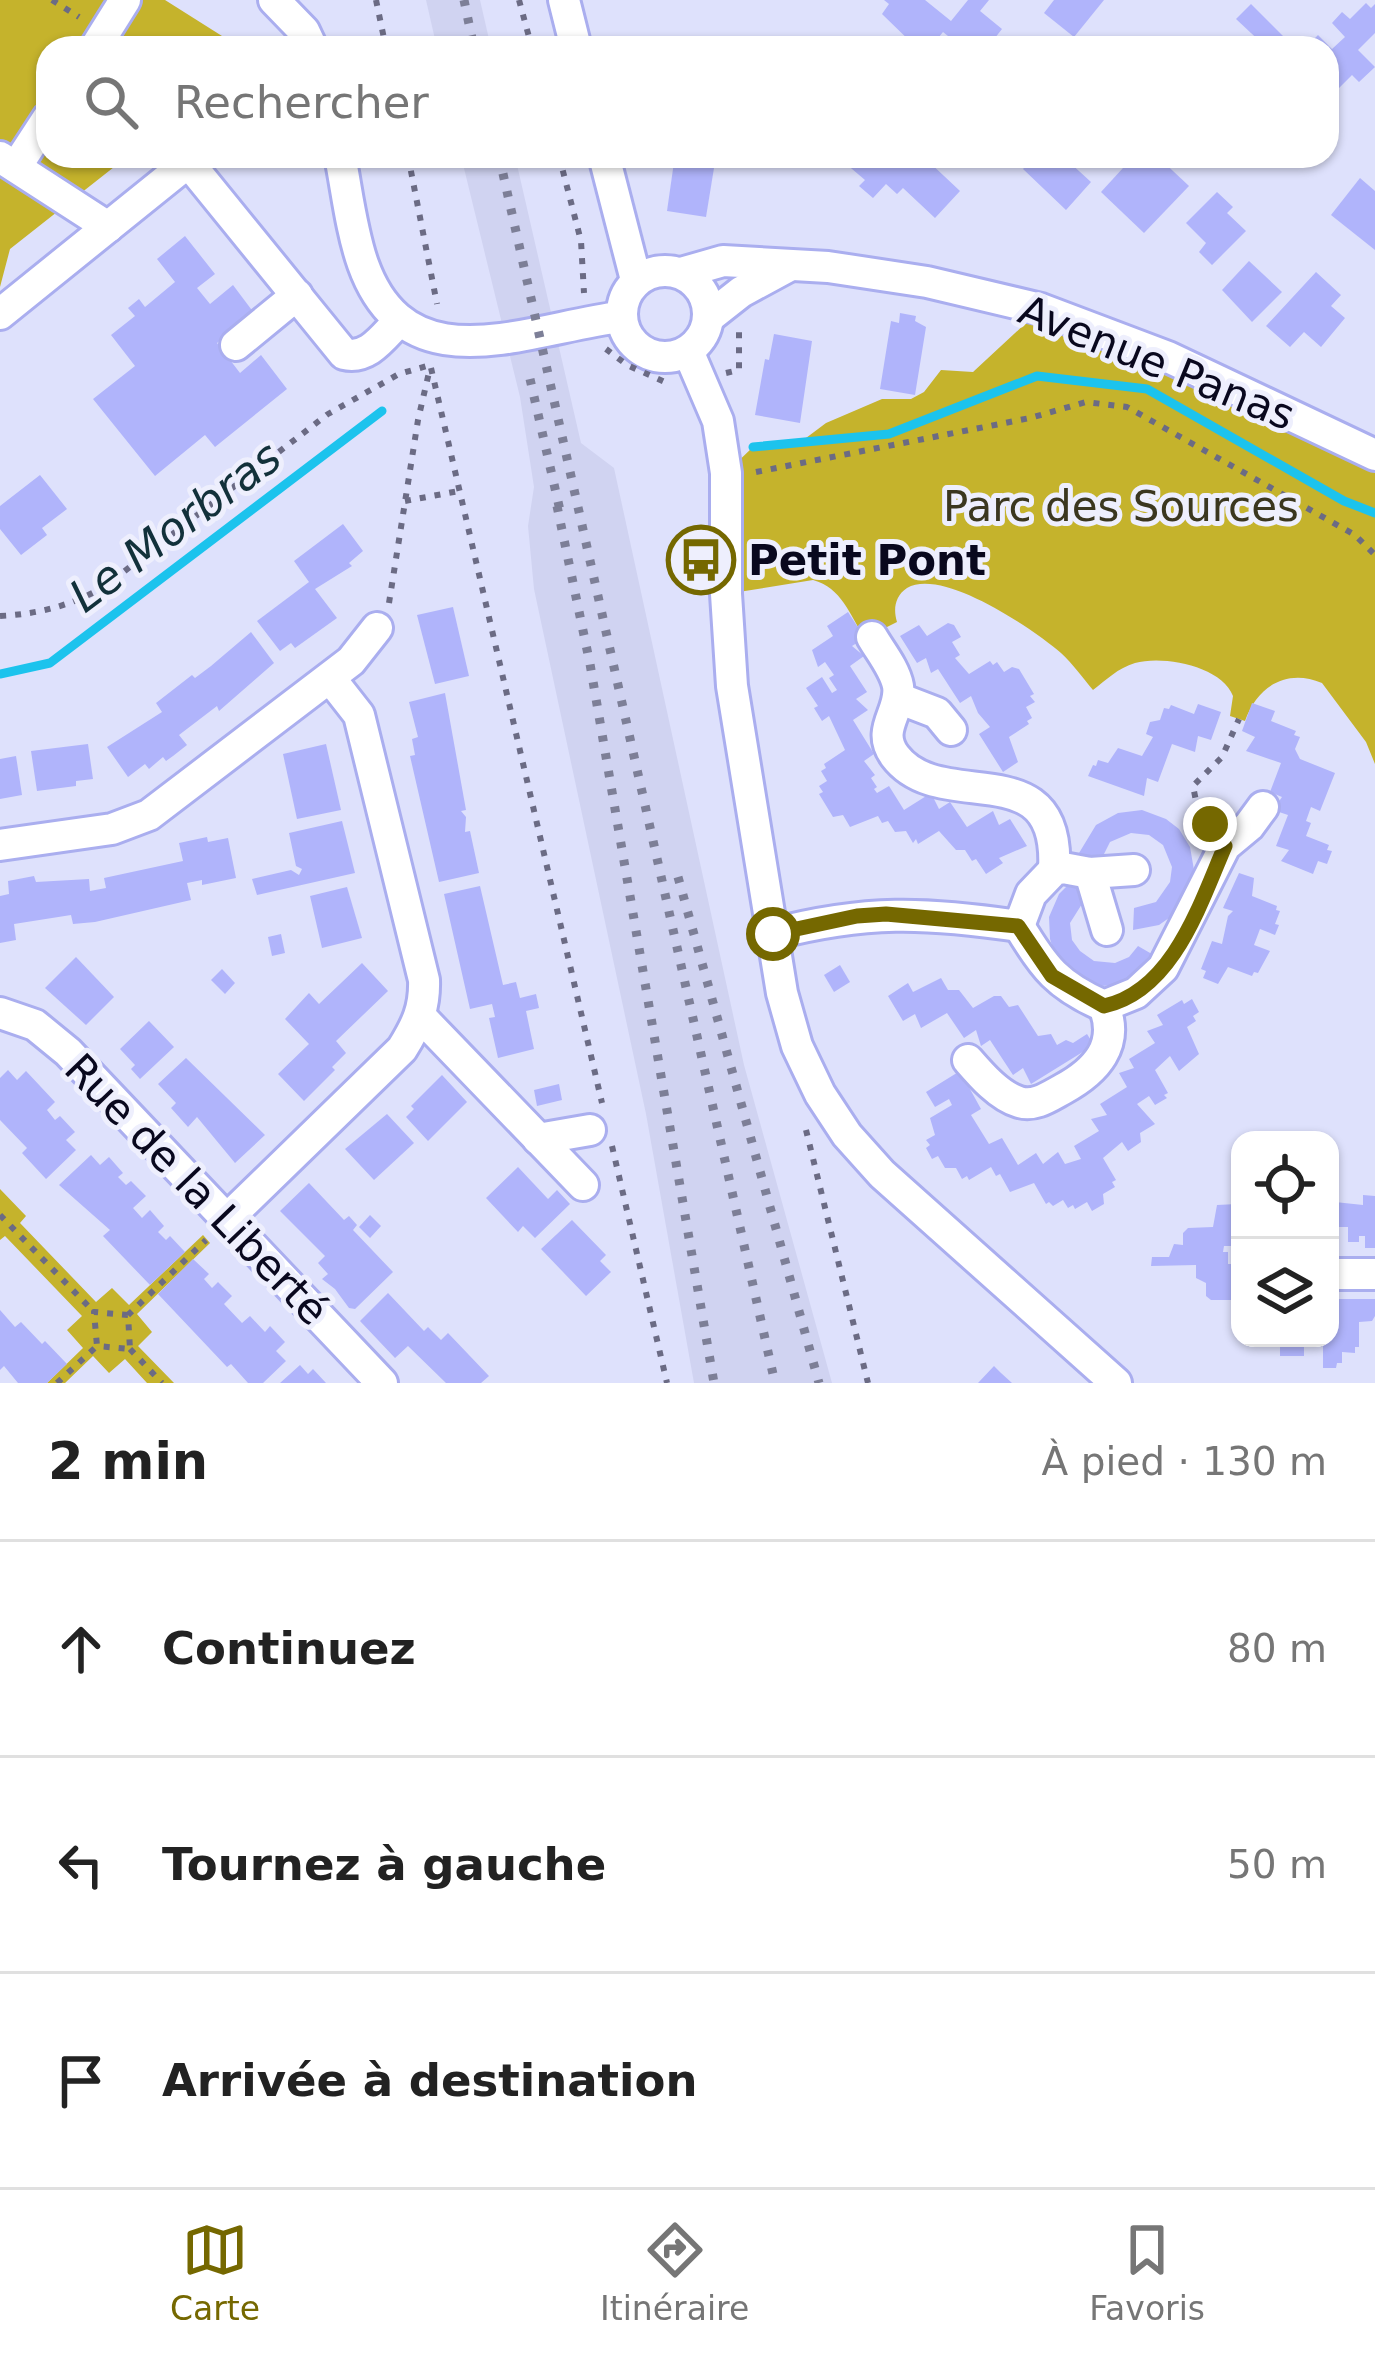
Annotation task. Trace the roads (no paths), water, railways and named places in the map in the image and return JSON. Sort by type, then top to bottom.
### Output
[{"type":"street","points":[[102,36],[125,0]]},
{"type":"street","points":[[274,0],[306,36]]},
{"type":"street","points":[[564,0],[573,36]]},
{"type":"street","points":[[36,132],[5,168],[101,233]]},
{"type":"street","points":[[8,308],[181,168]]},
{"type":"street","points":[[199,168],[344,354],[371,350],[398,322]]},
{"type":"street","points":[[342,168],[362,262],[378,297],[398,322],[420,336],[462,342],[620,316]]},
{"type":"street","points":[[607,168],[636,280]]},
{"type":"street","name":"Avenue Panas","points":[[681,273],[723,261],[792,265],[927,282],[1041,309],[1168,357],[1375,455]]},
{"type":"street","points":[[708,318],[741,292],[792,265]]},
{"type":"street","points":[[650,272],[681,273],[700,288],[708,318],[704,334],[688,351],[673,357],[646,354],[634,345],[620,316],[624,297],[636,280],[650,272]]},
{"type":"street","points":[[236,345],[297,295]]},
{"type":"street","points":[[688,351],[718,421],[726,473],[732,686],[782,993],[797,1046],[874,1187],[1116,1383]]},
{"type":"street","points":[[0,845],[112,829],[149,815],[352,661],[377,628]]},
{"type":"street","points":[[872,637],[895,678],[898,698],[886,732],[895,756],[924,777],[1004,790],[1035,806],[1051,831],[1054,870]]},
{"type":"street","points":[[226,1220],[402,1049],[422,1017],[424,980],[358,715],[330,678]]},
{"type":"street","points":[[898,698],[937,713],[951,730]]},
{"type":"street","points":[[1104,1006],[1136,993],[1163,968],[1225,846],[1263,807]]},
{"type":"street","points":[[1018,926],[1031,894],[1054,870],[1134,870]]},
{"type":"street","points":[[1090,873],[1107,930]]},
{"type":"street","points":[[773,934],[886,914],[1018,926]]},
{"type":"street","points":[[968,1060],[1013,1099],[1027,1103],[1072,1084],[1100,1061],[1109,1027],[1104,1006],[1052,976],[1018,926]]},
{"type":"street","name":"Rue de la Liberté","points":[[0,1013],[35,1025],[68,1052],[382,1383]]},
{"type":"street","points":[[422,1017],[583,1185]]},
{"type":"street","points":[[538,1139],[600,1120]]},
{"type":"street","points":[[1339,1274],[1375,1274]]},
{"type":"waterway","name":"Le Morbras","points":[[753,447],[889,434],[1037,376],[1147,389],[1344,501],[1375,513]]},
{"type":"waterway","name":"Le Morbras","points":[[0,674],[50,663],[382,411]]},
{"type":"railway","points":[[464,0],[472,36]]},
{"type":"railway","points":[[502,168],[775,1383]]},
{"type":"railway","points":[[530,379],[562,519]]},
{"type":"railway","points":[[557,506],[590,664],[714,1383]]},
{"type":"railway","points":[[678,877],[819,1383]]},
{"type":"place","name":"Petit Pont","points":[[701,560]]},
{"type":"park label","name":"Parc des Sources","points":[[1121,506]]}]
